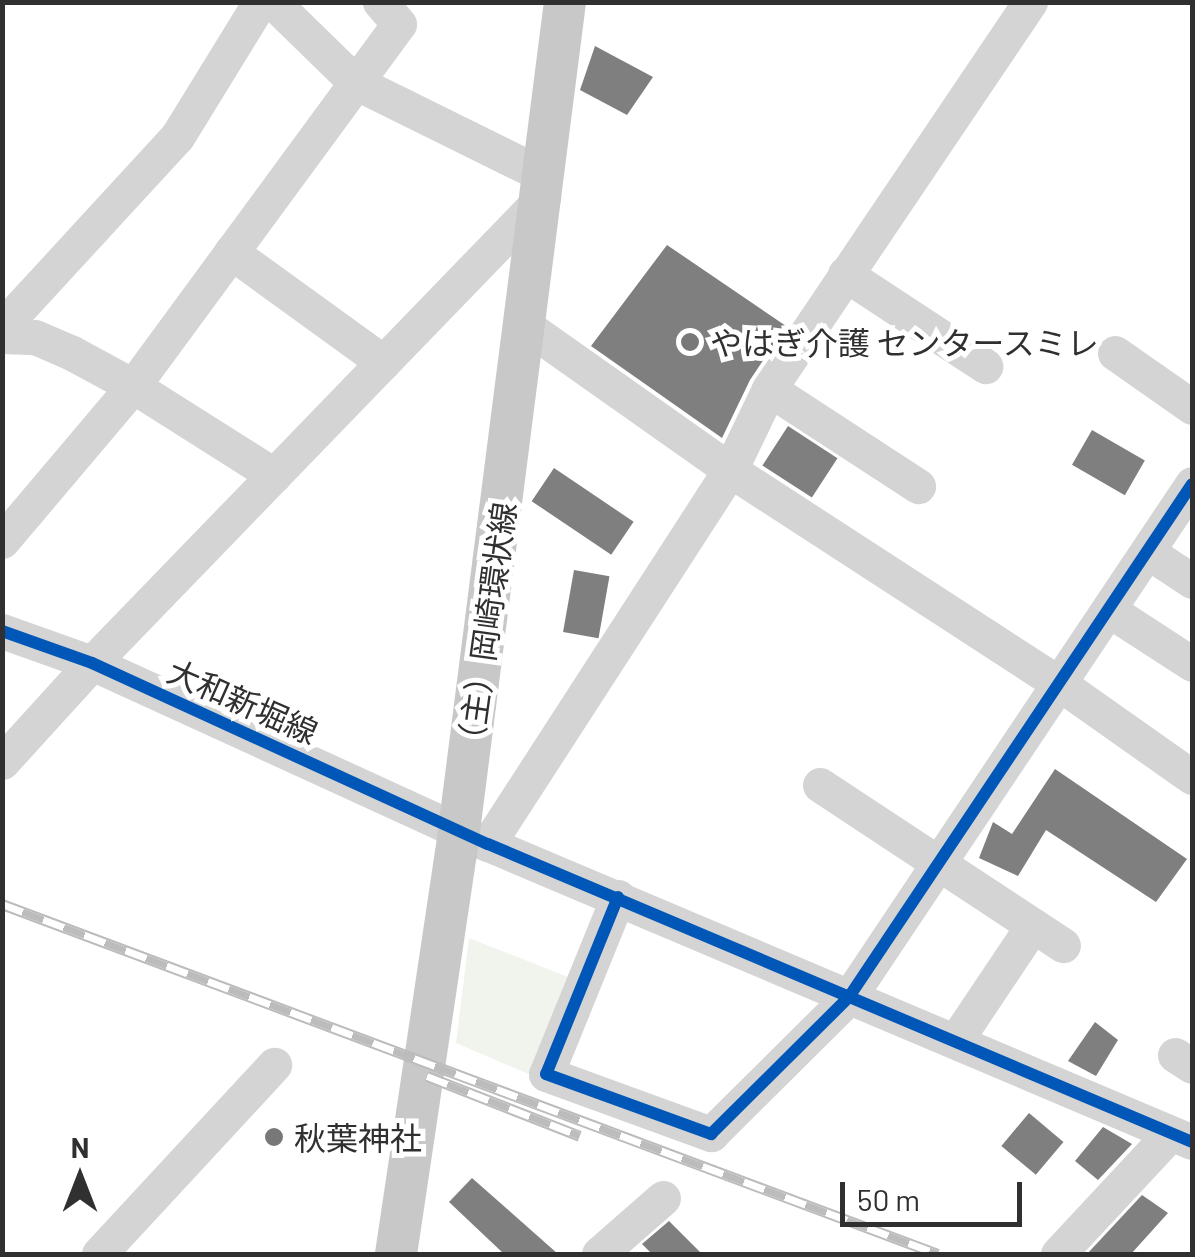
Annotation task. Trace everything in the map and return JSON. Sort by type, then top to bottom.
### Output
[{"type":"main road","name":"（主）岡崎環状線","points":[[396,1254],[473,836],[566,2]]},
{"type":"street","points":[[2,327],[176,137],[260,2]]},
{"type":"street","points":[[2,762],[384,362],[544,187],[355,82],[273,2]]},
{"type":"street","points":[[2,542],[133,386],[399,24],[380,2]]},
{"type":"street","points":[[473,836],[730,470],[769,389],[1030,2]]},
{"type":"street","points":[[231,252],[384,362]]},
{"type":"street","points":[[845,274],[984,366]]},
{"type":"street","points":[[527,327],[730,470],[1060,684],[1192,777]]},
{"type":"street","points":[[2,336],[34,337],[133,386],[274,475]]},
{"type":"street","points":[[1116,353],[1192,406]]},
{"type":"street","points":[[769,389],[918,486]]},
{"type":"street","points":[[618,897],[546,1074],[711,1134],[849,997],[1192,484]]},
{"type":"street","points":[[1148,552],[1192,581]]},
{"type":"street","points":[[1110,610],[1192,664]]},
{"type":"street","name":"大和新堀線","points":[[2,630],[92,664],[473,836],[1182,1138]]},
{"type":"street","points":[[820,785],[1063,945]]},
{"type":"street","points":[[956,1040],[1033,925]]},
{"type":"street","points":[[99,1254],[274,1065]]},
{"type":"street","points":[[1058,1254],[1182,1138]]},
{"type":"street","points":[[597,1254],[663,1198]]},
{"type":"shaded area","points":[[469,938],[568,977],[533,1076],[456,1043]]},
{"type":"building","points":[[595,46],[653,77],[627,115],[580,90]]},
{"type":"building","name":"やはぎ介護 センタースミレ","points":[[667,245],[786,326],[750,380],[722,438],[591,346]]},
{"type":"building","points":[[788,426],[837,458],[812,498],[762,465]]},
{"type":"building","points":[[1092,430],[1145,460],[1125,495],[1072,465]]},
{"type":"building","points":[[554,468],[634,522],[611,555],[532,501]]},
{"type":"building","points":[[574,570],[609,576],[599,638],[563,632]]},
{"type":"building","points":[[1055,769],[1187,859],[1156,902],[1046,830],[1018,876],[979,858],[993,822],[1012,834]]},
{"type":"building","points":[[1095,1022],[1118,1040],[1096,1076],[1068,1061]]},
{"type":"building","points":[[1029,1113],[1063,1142],[1036,1175],[1001,1146]]},
{"type":"building","points":[[1103,1127],[1132,1144],[1098,1180],[1075,1161]]},
{"type":"building","points":[[472,1178],[558,1254],[504,1254],[449,1202]]},
{"type":"building","points":[[1142,1195],[1168,1213],[1131,1254],[1087,1254]]},
{"type":"building","points":[[669,1221],[702,1254],[652,1254],[642,1244]]},
{"type":"railway","points":[[2,904],[938,1254]]},
{"type":"railway","points":[[427,1076],[580,1136]]},
{"type":"cycle path","points":[[618,897],[546,1074],[711,1134],[849,997],[1192,484]]},
{"type":"cycle path","points":[[2,631],[92,663],[488,844],[1192,1142]]},
{"type":"place","name":"やはぎ介護 センタースミレ","points":[[690,342]]},
{"type":"place","name":"秋葉神社","points":[[274,1137]]}]
